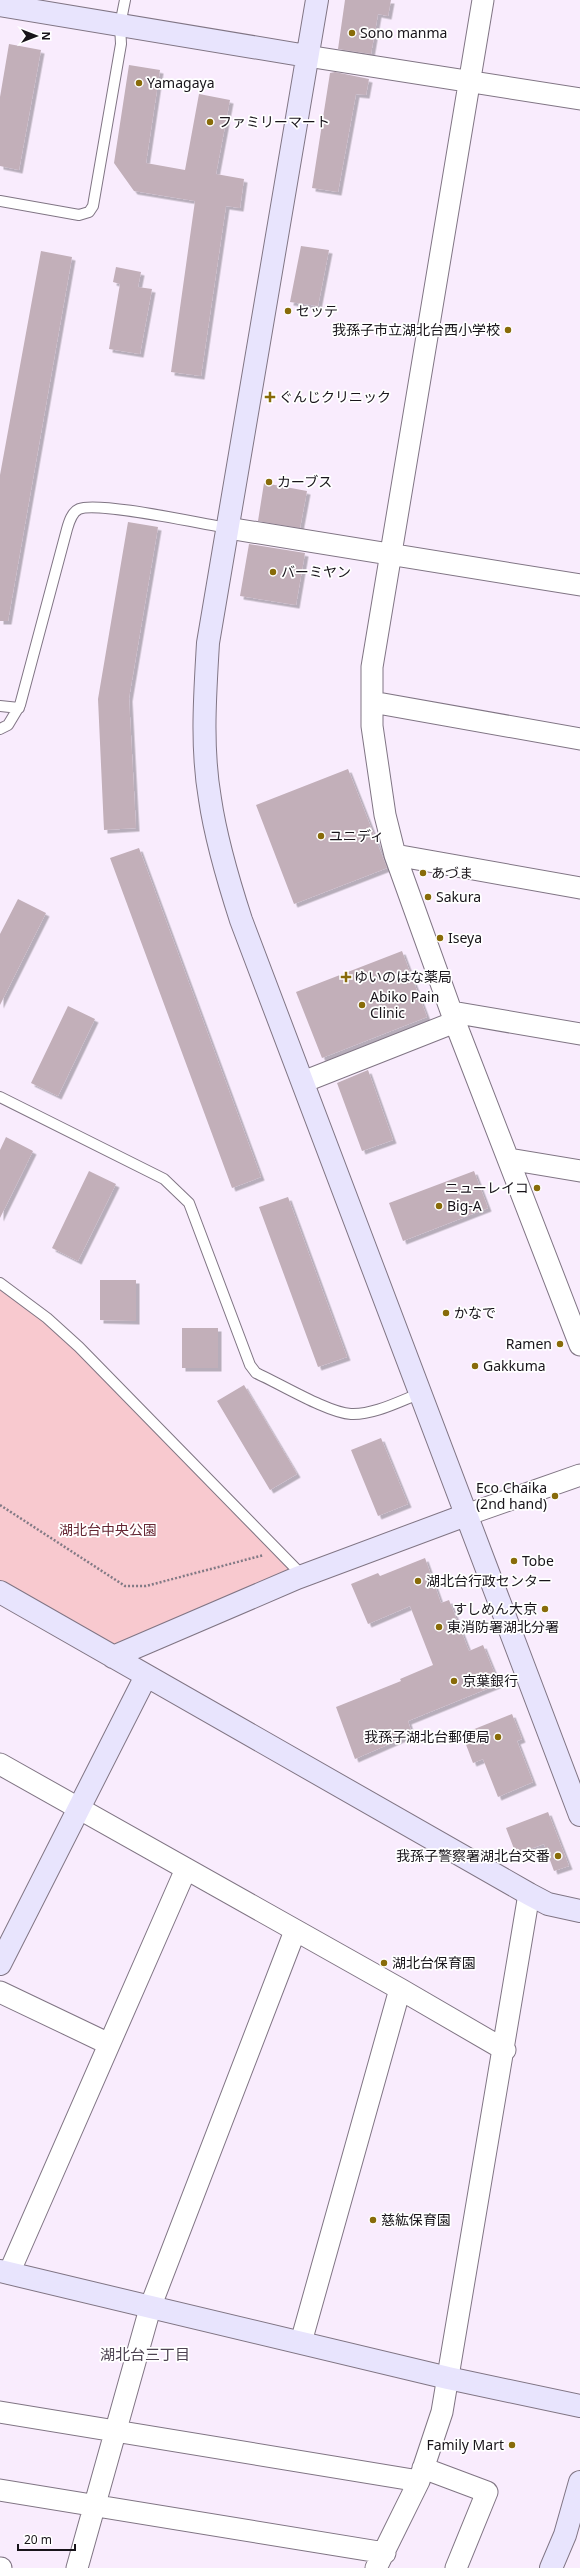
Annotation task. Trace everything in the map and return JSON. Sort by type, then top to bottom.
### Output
[{"type":"street","points":[[316,0],[208,643],[205,741],[209,798],[222,859],[241,920],[304,1082],[580,1815]]},
{"type":"street","points":[[483,0],[372,667],[372,726],[386,815],[395,855],[454,1017],[509,1159],[573,1308],[580,1345]]},
{"type":"street","points":[[0,5],[580,100]]},
{"type":"street","points":[[228,528],[580,585]]},
{"type":"street","points":[[372,702],[580,739]]},
{"type":"street","points":[[395,855],[580,888]]},
{"type":"street","points":[[304,1082],[454,1017],[580,1034]]},
{"type":"street","points":[[509,1159],[580,1171]]},
{"type":"street","points":[[113,1657],[304,1576],[466,1515],[580,1475]]},
{"type":"street","points":[[0,1592],[548,1904],[580,1911]]},
{"type":"street","points":[[0,1964],[146,1676]]},
{"type":"street","points":[[0,1764],[400,1989],[505,2050]]},
{"type":"street","points":[[186,1868],[109,2044],[5,2272],[151,2305],[448,2378],[580,2406]]},
{"type":"street","points":[[0,2490],[95,2506],[380,2560],[421,2474],[442,2412],[505,2050],[530,1894]]},
{"type":"street","points":[[77,2568],[151,2305],[295,1931]]},
{"type":"street","points":[[301,2342],[400,1989]]},
{"type":"street","points":[[0,1992],[109,2044]]},
{"type":"street","points":[[0,2412],[115,2432],[421,2474],[487,2492],[456,2568]]},
{"type":"street","points":[[551,2568],[565,2535],[580,2482]]},
{"type":"lane","points":[[0,201],[79,215],[89,212],[93,206],[121,44],[120,25],[125,0]]},
{"type":"lane","points":[[0,729],[8,725],[19,708],[67,529],[71,516],[78,509],[101,507],[228,528]]},
{"type":"lane","points":[[0,706],[19,708]]},
{"type":"lane","points":[[0,1097],[164,1179],[181,1193],[189,1203],[250,1365],[256,1372],[334,1410],[352,1414],[368,1412],[421,1393]]},
{"type":"lane","points":[[0,1283],[47,1318],[79,1347],[304,1576]]},
{"type":"path","points":[[0,1505],[125,1586],[146,1586],[279,1551]]},
{"type":"green space","name":"湖北台中央公園","points":[[0,1283],[47,1318],[303,1576],[113,1657],[0,1592]]},
{"type":"building","points":[[345,0],[391,0],[388,16],[378,14],[371,54],[338,49]]},
{"type":"building","points":[[9,44],[41,50],[19,170],[0,166],[0,97]]},
{"type":"building","points":[[129,65],[160,70],[146,163],[185,170],[199,94],[230,100],[216,174],[244,179],[240,208],[226,206],[201,376],[171,372],[195,201],[134,191],[114,163]]},
{"type":"building","points":[[335,72],[369,79],[366,95],[356,94],[338,192],[312,188],[330,73]]},
{"type":"building","points":[[301,246],[329,250],[318,306],[290,302]]},
{"type":"building","points":[[41,251],[72,257],[8,621],[0,621],[0,475]]},
{"type":"building","points":[[116,267],[141,272],[138,287],[152,289],[140,354],[109,349],[120,284],[113,282]]},
{"type":"building","points":[[264,483],[307,491],[300,528],[258,521]]},
{"type":"building","points":[[128,522],[158,527],[129,698],[136,828],[104,830],[98,699]]},
{"type":"building","name":"バーミヤン","points":[[249,544],[305,553],[296,605],[240,596]]},
{"type":"building","name":"ユニディ","points":[[348,769],[387,868],[294,904],[256,805]]},
{"type":"building","points":[[139,848],[261,1177],[232,1188],[110,858]]},
{"type":"building","points":[[18,899],[46,913],[0,1005],[0,934]]},
{"type":"building","name":"Abiko Pain Clinic","points":[[402,951],[427,1017],[322,1058],[296,992]]},
{"type":"building","points":[[68,1006],[95,1019],[58,1096],[31,1083]]},
{"type":"building","points":[[368,1070],[393,1140],[362,1151],[337,1083]]},
{"type":"building","points":[[6,1137],[33,1151],[0,1218],[0,1150]]},
{"type":"building","points":[[89,1171],[116,1184],[78,1261],[52,1248]]},
{"type":"building","name":"Big-A","points":[[474,1171],[488,1208],[403,1241],[389,1203]]},
{"type":"building","points":[[288,1197],[347,1357],[318,1367],[259,1207]]},
{"type":"building","points":[[100,1280],[136,1280],[136,1321],[100,1320]]},
{"type":"building","points":[[182,1328],[218,1328],[218,1368],[182,1368]]},
{"type":"building","points":[[244,1385],[297,1474],[270,1490],[217,1401]]},
{"type":"building","points":[[381,1438],[408,1504],[378,1516],[351,1450]]},
{"type":"building","points":[[425,1558],[441,1603],[449,1600],[469,1651],[483,1645],[499,1684],[408,1721],[412,1734],[355,1759],[336,1707],[401,1681],[400,1679],[433,1665],[410,1606],[368,1624],[351,1584],[378,1573],[380,1576]]},
{"type":"building","points":[[512,1714],[522,1739],[517,1741],[533,1782],[498,1797],[483,1759],[473,1763],[462,1734]]},
{"type":"building","points":[[548,1812],[569,1866],[554,1871],[544,1844],[516,1854],[506,1828]]},
{"type":"place","name":"Sono manma","points":[[352,33]]},
{"type":"place","name":"Yamagaya","points":[[139,83]]},
{"type":"place","name":"ファミリーマート","points":[[210,122]]},
{"type":"place","name":"セッテ","points":[[288,311]]},
{"type":"place","name":"我孫子市立湖北台西小学校","points":[[508,330]]},
{"type":"place","name":"ぐんじクリニック","points":[[270,397]]},
{"type":"place","name":"カーブス","points":[[269,482]]},
{"type":"place","name":"バーミヤン","points":[[273,572]]},
{"type":"place","name":"ユニディ","points":[[321,836]]},
{"type":"place","name":"あづま","points":[[423,873]]},
{"type":"place","name":"Sakura","points":[[428,897]]},
{"type":"place","name":"Iseya","points":[[440,938]]},
{"type":"place","name":"ゆいのはな薬局","points":[[346,977]]},
{"type":"place","name":"Abiko Pain Clinic","points":[[362,1005]]},
{"type":"place","name":"ニューレイコ","points":[[537,1188]]},
{"type":"place","name":"Big-A","points":[[439,1206]]},
{"type":"place","name":"かなで","points":[[446,1313]]},
{"type":"place","name":"Ramen","points":[[560,1344]]},
{"type":"place","name":"Gakkuma","points":[[475,1366]]},
{"type":"place","name":"Eco Chaika (2nd hand)","points":[[555,1496]]},
{"type":"place","name":"Tobe","points":[[514,1561]]},
{"type":"place","name":"湖北台行政センター","points":[[418,1581]]},
{"type":"place","name":"すしめん大京","points":[[545,1609]]},
{"type":"place","name":"東消防署湖北分署","points":[[439,1627]]},
{"type":"place","name":"京葉銀行","points":[[454,1681]]},
{"type":"place","name":"我孫子湖北台郵便局","points":[[498,1737]]},
{"type":"place","name":"我孫子警察署湖北台交番","points":[[558,1856]]},
{"type":"place","name":"湖北台保育園","points":[[384,1963]]},
{"type":"place","name":"慈紘保育園","points":[[373,2220]]},
{"type":"place","name":"Family Mart","points":[[512,2445]]},
{"type":"district","name":"湖北台三丁目","points":[[145,2355]]}]
